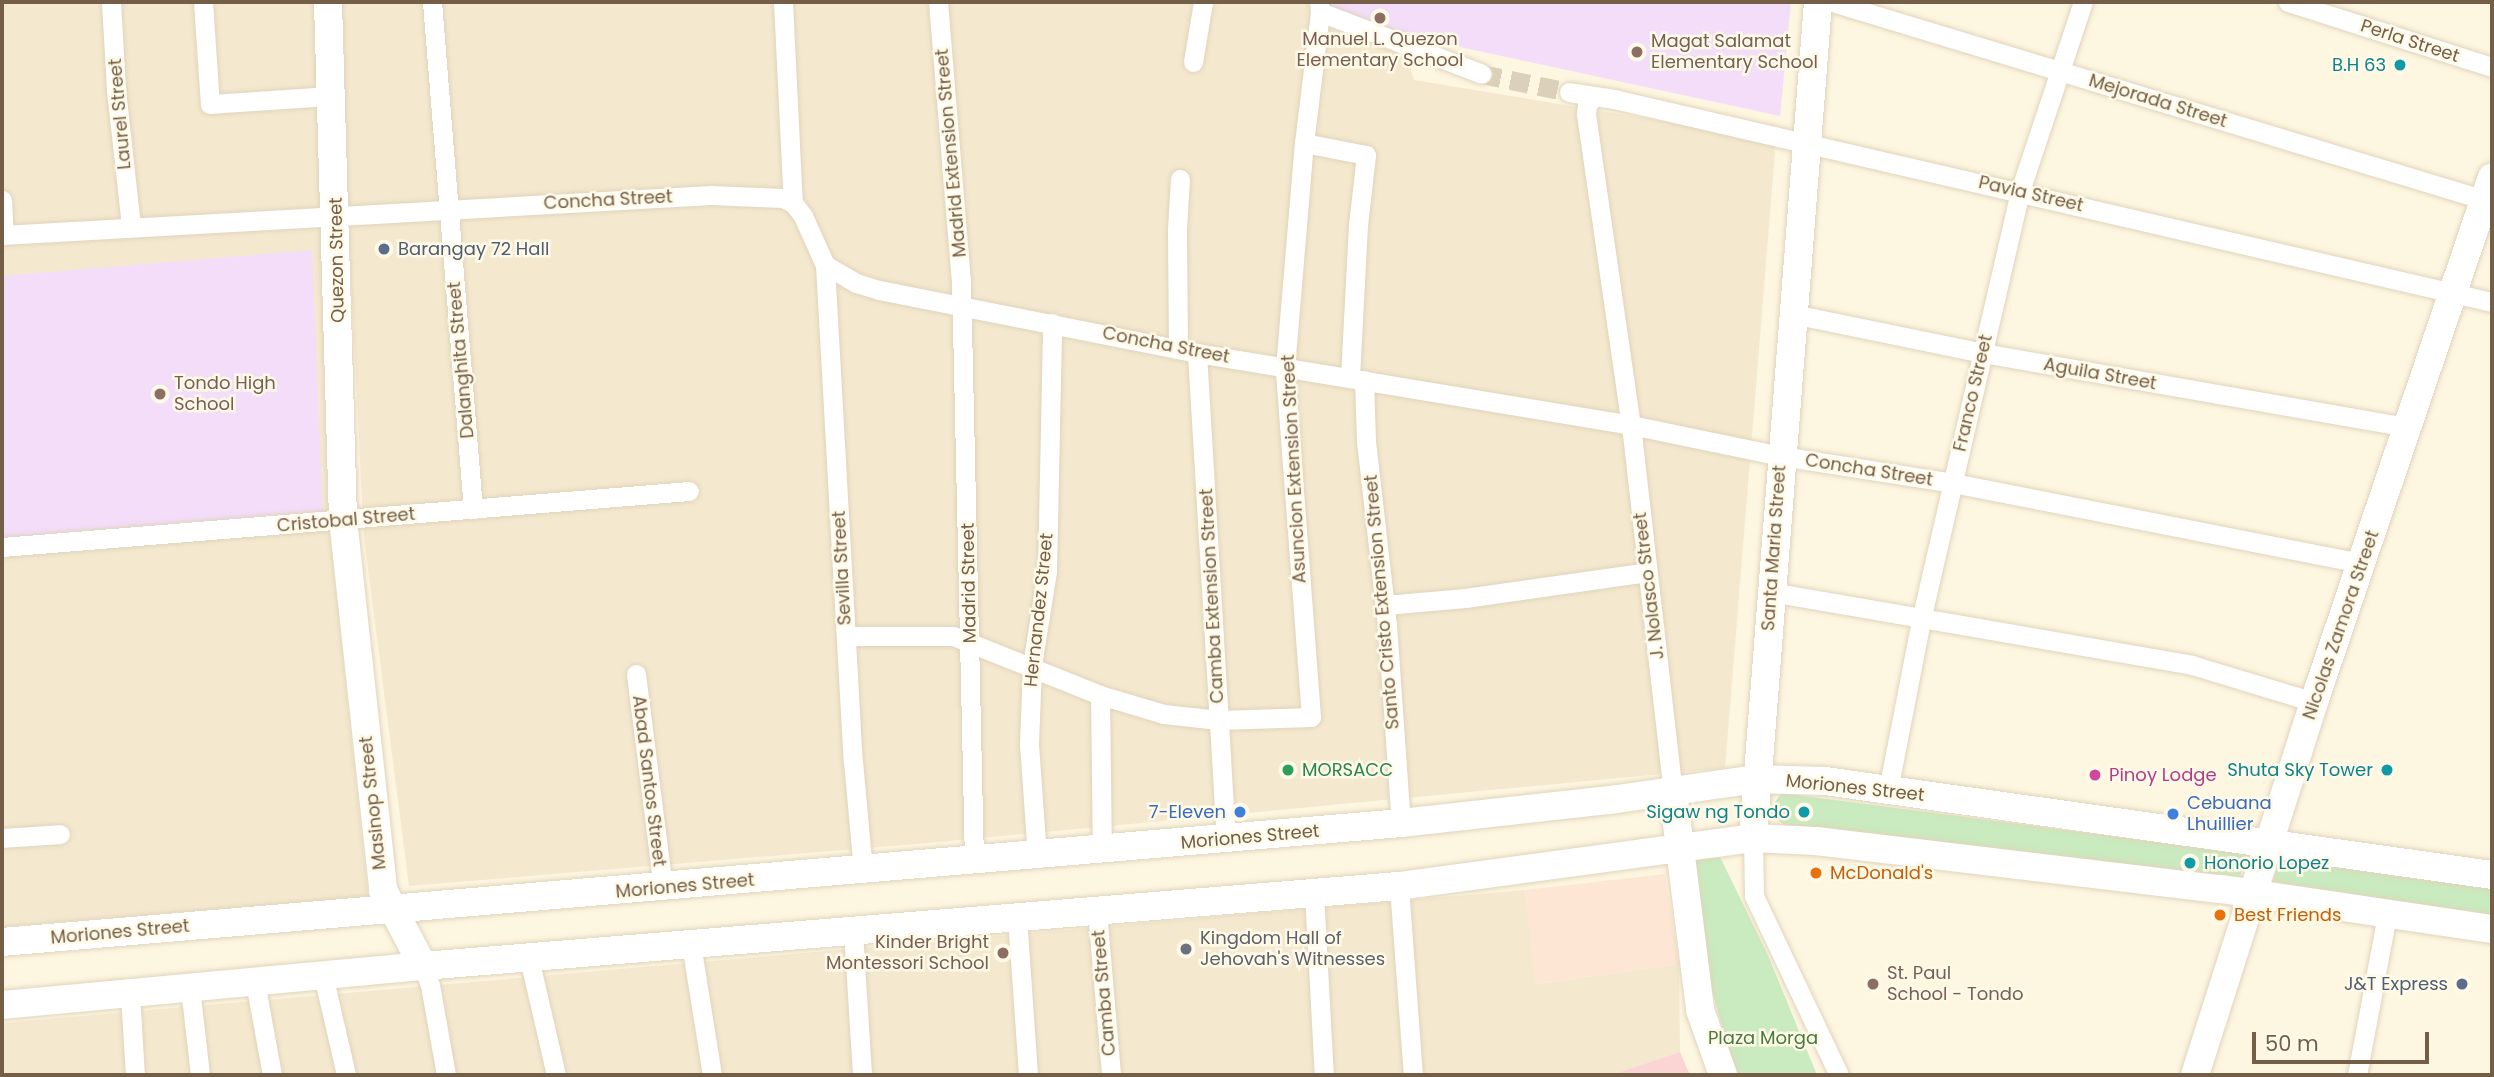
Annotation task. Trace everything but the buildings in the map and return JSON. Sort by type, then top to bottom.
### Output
[{"type":"main road","name":"Quezon Street","points":[[328,2],[343,519]]},
{"type":"main road","name":"Santa Maria Street","points":[[1753,838],[1818,2]]},
{"type":"main road","name":"Nicolas Zamora Street","points":[[2195,1075],[2255,894],[2314,702],[2489,189]]},
{"type":"main road","name":"Masinop Street","points":[[343,519],[383,890],[423,966]]},
{"type":"main road","name":"Moriones Street","points":[[2,942],[974,862],[1401,823],[1673,792],[1756,779],[1825,781],[2492,875]]},
{"type":"main road","name":"J. Nolasco Street","points":[[1673,792],[1700,1010],[1723,1075]]},
{"type":"main road","points":[[2,1005],[423,966],[1399,886],[1753,838],[1816,841],[2255,894],[2492,929]]},
{"type":"street","name":"Laurel Street","points":[[111,2],[116,90],[131,226]]},
{"type":"street","points":[[203,2],[210,104],[332,96]]},
{"type":"street","name":"Dalanghita Street","points":[[432,2],[473,509]]},
{"type":"street","points":[[783,2],[793,203],[813,232],[825,265]]},
{"type":"street","name":"Madrid Extension Street","points":[[938,2],[955,183],[961,305]]},
{"type":"street","points":[[1193,62],[1203,2]]},
{"type":"street","name":"Mejorada Street","points":[[1832,2],[2058,71],[2489,189]]},
{"type":"street","name":"Franco Street","points":[[1888,790],[1921,620],[2020,191],[2083,2]]},
{"type":"street","name":"Perla Street","points":[[2288,2],[2492,67]]},
{"type":"street","points":[[1320,7],[1482,74]]},
{"type":"street","name":"Asuncion Extension Street","points":[[1219,720],[1311,717],[1285,368],[1304,143],[1320,7]]},
{"type":"street","name":"Pavia Street","points":[[1569,92],[1614,99],[1807,142],[2492,302]]},
{"type":"street","name":"J. Nolasco Street","points":[[1593,97],[1587,105],[1587,114],[1631,425],[1673,792]]},
{"type":"street","name":"Santo Cristo Extension Street","points":[[1304,143],[1366,155],[1356,248],[1357,379],[1385,605],[1401,823]]},
{"type":"street","name":"Camba Extension Street","points":[[1180,179],[1177,229],[1219,720],[1226,839]]},
{"type":"street","name":"Concha Street","points":[[3,235],[335,214],[711,195],[772,196],[793,203]]},
{"type":"street","points":[[2,200],[3,235]]},
{"type":"street","name":"Concha Street","points":[[825,265],[856,283],[879,290],[1188,351],[1631,425],[1781,456],[1953,483],[2362,563]]},
{"type":"street","name":"Sevilla Street","points":[[825,265],[846,636],[863,871]]},
{"type":"street","name":"Madrid Street","points":[[961,305],[974,862]]},
{"type":"street","name":"Aguila Street","points":[[1793,314],[1983,353],[2408,427]]},
{"type":"street","name":"Hernandez Street","points":[[1037,856],[1029,744],[1032,665],[1047,571],[1052,323]]},
{"type":"street","name":"Cristobal Street","points":[[2,547],[690,491]]},
{"type":"street","points":[[1385,605],[1465,598],[1647,572]]},
{"type":"street","points":[[1771,592],[2192,665],[2314,702]]},
{"type":"street","points":[[846,636],[953,636],[970,645],[1032,665],[1100,695],[1164,714],[1219,720]]},
{"type":"street","name":"Abad Santos Street","points":[[636,674],[663,887]]},
{"type":"street","points":[[1100,695],[1102,850]]},
{"type":"street","points":[[2,838],[60,834]]},
{"type":"street","name":"Santa Maria Street","points":[[1753,838],[1754,895],[1839,1075]]},
{"type":"street","points":[[1399,886],[1413,1075]]},
{"type":"street","points":[[1314,893],[1324,1075]]},
{"type":"street","name":"Camba Street","points":[[1097,911],[1111,1075]]},
{"type":"street","points":[[2357,1075],[2387,914]]},
{"type":"street","points":[[1017,917],[1027,1075]]},
{"type":"street","points":[[853,931],[862,1075]]},
{"type":"street","points":[[691,944],[712,1075]]},
{"type":"street","points":[[529,958],[556,1075]]},
{"type":"street","name":"Masinop Street","points":[[423,966],[430,985],[446,1075]]},
{"type":"street","points":[[323,975],[346,1075]]},
{"type":"street","points":[[255,982],[272,1075]]},
{"type":"street","points":[[190,988],[200,1075]]},
{"type":"street","points":[[130,994],[135,1075]]},
{"type":"shaded area","points":[[2,2],[316,2],[328,516],[368,897],[2,927]]},
{"type":"shaded area","points":[[337,2],[1314,2],[1400,34],[1414,80],[1776,140],[1725,768],[928,843],[409,886],[364,538]]},
{"type":"shaded area","name":"Magat Salamat Elementary School","points":[[1314,2],[1791,2],[1780,116],[1400,34]]},
{"type":"shaded area","name":"Tondo High School","points":[[312,250],[323,512],[2,538],[2,276]]},
{"type":"shaded area","points":[[1665,874],[1679,964],[1535,984],[1525,890]]},
{"type":"shaded area","points":[[1525,890],[1536,984],[1679,964],[1680,1052],[1611,1075],[2,1075],[2,1023]]},
{"type":"shaded area","points":[[1680,1052],[1690,1075],[1611,1075]]},
{"type":"green space","points":[[1781,793],[2248,854],[2237,884],[1785,825],[1774,818],[1770,810]]},
{"type":"green space","name":"Plaza Morga","points":[[1719,855],[1767,953],[1817,1075],[1738,1075],[1733,1066],[1703,958],[1693,860]]},
{"type":"green space","points":[[2280,859],[2492,886],[2492,915],[2271,887]]},
{"type":"tunnel","points":[[1482,74],[1569,92]]},
{"type":"place","name":"Manuel L. Quezon Elementary School","points":[[1380,18]]},
{"type":"place","name":"Magat Salamat Elementary School","points":[[1637,52]]},
{"type":"place","name":"B.H 63","points":[[2400,65]]},
{"type":"place","name":"Barangay 72 Hall","points":[[384,249]]},
{"type":"place","name":"Tondo High School","points":[[160,394]]},
{"type":"place","name":"MORSACC","points":[[1288,770]]},
{"type":"place","name":"Shuta Sky Tower","points":[[2387,770]]},
{"type":"place","name":"Pinoy Lodge","points":[[2095,775]]},
{"type":"place","name":"7-Eleven","points":[[1240,812]]},
{"type":"place","name":"Sigaw ng Tondo","points":[[1804,812]]},
{"type":"place","name":"Cebuana Lhuillier","points":[[2173,814]]},
{"type":"place","name":"Honorio Lopez","points":[[2190,863]]},
{"type":"place","name":"McDonald's","points":[[1816,873]]},
{"type":"place","name":"Best Friends","points":[[2220,915]]},
{"type":"place","name":"Kingdom Hall of Jehovah's Witnesses","points":[[1186,949]]},
{"type":"place","name":"Kinder Bright Montessori School","points":[[1003,953]]},
{"type":"place","name":"St. Paul School - Tondo","points":[[1873,984]]},
{"type":"place","name":"J&T Express","points":[[2462,984]]}]
